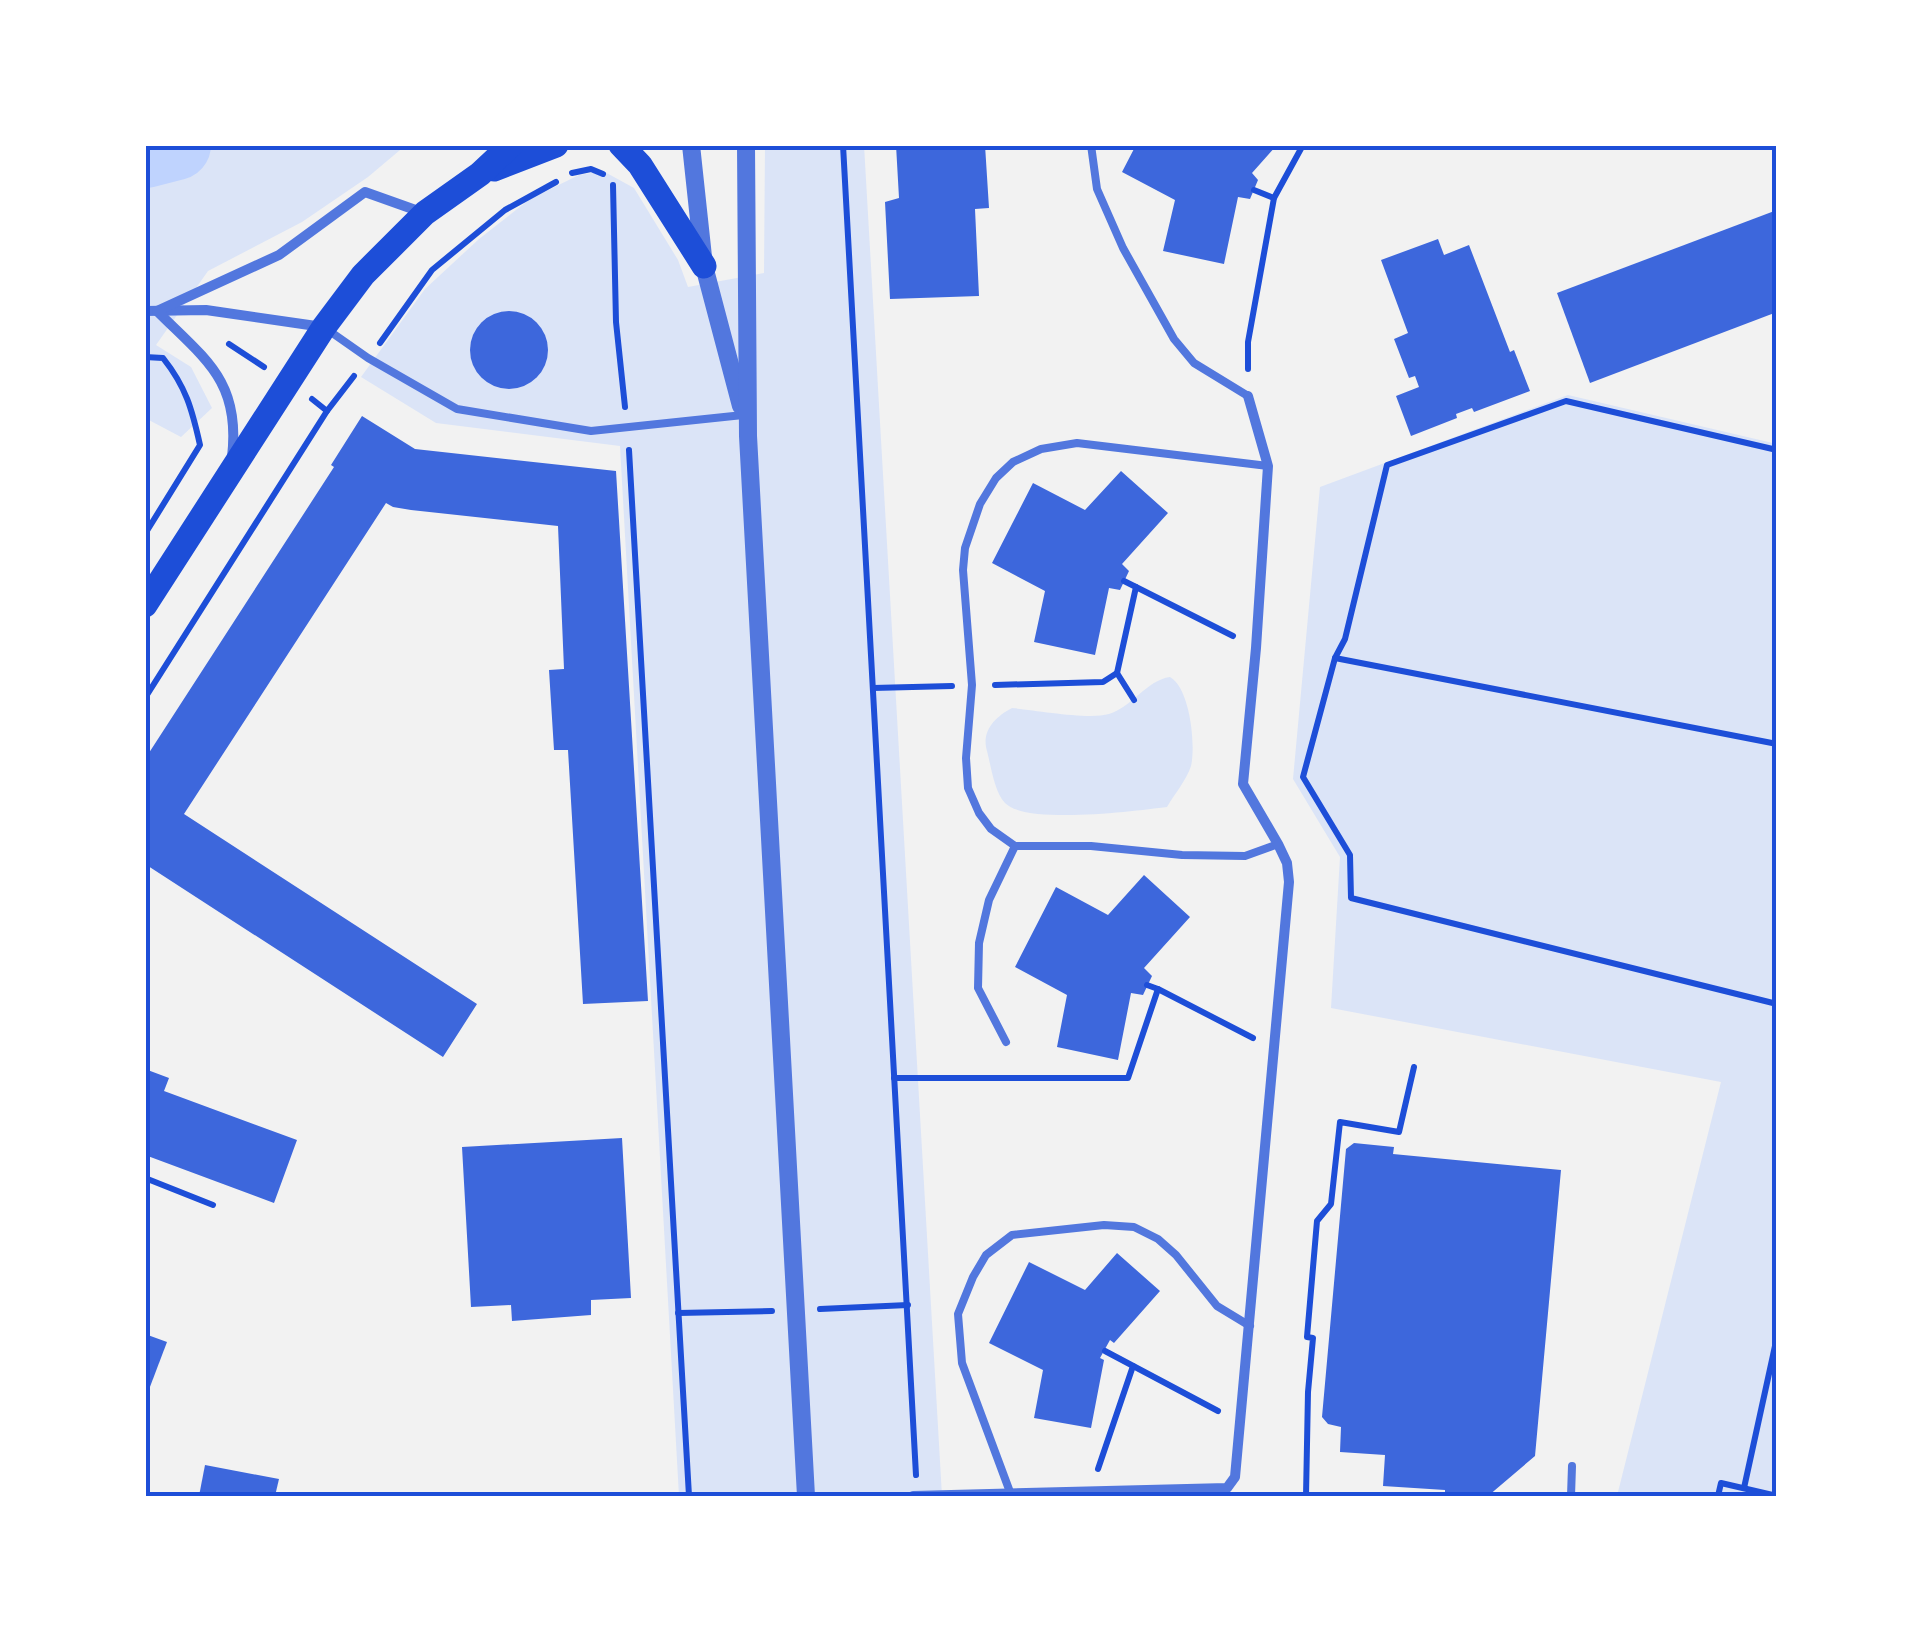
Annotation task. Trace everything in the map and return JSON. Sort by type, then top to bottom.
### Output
[{"type":"main road","points":[[146,602],[324,327],[363,275],[424,213],[480,174],[511,145]]},
{"type":"main road","points":[[480,174],[556,145]]},
{"type":"main road","points":[[621,145],[640,165],[704,266]]},
{"type":"street","points":[[691,145],[704,266],[748,436]]},
{"type":"street","points":[[746,145],[748,436],[806,1496]]},
{"type":"street","points":[[151,311],[279,255],[365,192],[424,213]]},
{"type":"street","points":[[151,311],[206,310],[324,327]]},
{"type":"street","points":[[151,311],[212,368],[228,393],[234,420],[230,473]]},
{"type":"street","points":[[916,1496],[1228,1488],[1236,1477],[1290,882],[1278,844],[1243,784],[1268,466],[1248,396]]},
{"type":"lane","points":[[1090,145],[1097,189],[1123,248],[1174,339],[1194,362],[1248,396]]},
{"type":"lane","points":[[324,327],[368,358],[457,409],[592,431],[744,415]]},
{"type":"lane","points":[[1268,466],[1077,443],[1042,449],[1013,462],[996,478],[980,504],[964,548],[972,685],[966,758],[968,788],[979,813],[1015,846],[1091,846],[1182,855],[1245,856],[1278,844]]},
{"type":"lane","points":[[1006,1042],[978,988],[979,943],[989,900],[1015,846]]},
{"type":"lane","points":[[1010,1492],[962,1363],[958,1314],[972,1277],[986,1255],[1012,1235],[1104,1225],[1134,1227],[1158,1239],[1217,1306],[1250,1326]]},
{"type":"lane","points":[[1570,1496],[1572,1466]]},
{"type":"path","points":[[843,145],[916,1496]]},
{"type":"path","points":[[1248,396],[1248,342],[1274,198],[1303,145]]},
{"type":"path","points":[[368,358],[432,270],[505,210],[572,174],[591,169],[613,179],[616,322],[628,429],[689,1496]]},
{"type":"path","points":[[1254,190],[1274,198]]},
{"type":"path","points":[[145,357],[164,358],[180,380],[200,444],[145,534]]},
{"type":"path","points":[[1777,450],[1566,401],[1387,465],[1345,640],[1334,658],[1303,777],[1350,855],[1352,898],[1777,1004]]},
{"type":"path","points":[[145,698],[327,410]]},
{"type":"path","points":[[1124,581],[1256,648]]},
{"type":"path","points":[[1134,700],[1118,674],[1136,586]]},
{"type":"path","points":[[1334,658],[1777,744]]},
{"type":"path","points":[[873,688],[1103,682],[1118,674]]},
{"type":"path","points":[[1147,986],[1273,1048]]},
{"type":"path","points":[[894,1078],[1128,1078],[1158,989]]},
{"type":"path","points":[[1306,1496],[1313,1338],[1307,1337],[1313,1260],[1317,1220],[1331,1204],[1340,1122],[1399,1132],[1414,1067]]},
{"type":"path","points":[[145,1178],[213,1204]]},
{"type":"path","points":[[1744,1488],[1777,1337]]},
{"type":"path","points":[[1104,1351],[1240,1423]]},
{"type":"path","points":[[1090,1491],[1133,1366]]},
{"type":"path","points":[[1718,1496],[1721,1483],[1777,1496]]},
{"type":"shaded area","points":[[145,145],[406,145],[368,177],[302,222],[208,271],[156,345],[191,367],[212,408],[181,437],[145,418]]},
{"type":"shaded area","points":[[765,145],[864,145],[942,1496],[679,1496],[620,446],[436,423],[361,377],[425,289],[530,199],[579,175],[603,171],[634,188],[678,260],[688,287],[764,273]]},
{"type":"shaded area","points":[[1568,395],[1777,444],[1777,1496],[1617,1496],[1721,1082],[1331,1008],[1340,857],[1293,779],[1320,487]]},
{"type":"shaded area","points":[[1170,677],[1187,704],[1193,745],[1189,771],[1167,807],[1057,815],[1017,810],[1001,798],[986,744],[991,725],[1000,716],[1012,708],[1075,715],[1109,714],[1154,683]]},
{"type":"building","points":[[896,145],[985,145],[989,208],[975,209],[979,296],[890,299],[885,202],[899,198]]},
{"type":"building","points":[[1136,145],[1277,145],[1252,173],[1258,180],[1250,199],[1238,197],[1224,264],[1163,251],[1175,200],[1122,172]]},
{"type":"building","points":[[1777,210],[1777,312],[1590,383],[1557,293]]},
{"type":"building","points":[[1438,239],[1444,255],[1469,245],[1510,352],[1514,350],[1530,391],[1474,412],[1472,408],[1456,414],[1457,418],[1411,436],[1396,396],[1419,387],[1415,376],[1409,378],[1394,339],[1408,333],[1381,260]]},
{"type":"building","points":[[509,311],[537,322],[548,350],[537,378],[509,389],[481,378],[470,350],[481,322]]},
{"type":"building","points":[[362,416],[415,449],[616,471],[648,1001],[583,1004],[568,750],[554,750],[549,670],[564,669],[558,526],[411,510],[386,503],[184,814],[477,1004],[443,1057],[145,864],[145,759],[334,467],[331,465]]},
{"type":"building","points":[[1121,471],[1168,513],[1122,564],[1129,571],[1120,590],[1109,588],[1095,655],[1034,642],[1045,591],[992,563],[1033,483],[1085,510]]},
{"type":"building","points":[[1144,875],[1190,917],[1144,968],[1152,976],[1143,995],[1131,993],[1118,1060],[1057,1047],[1067,995],[1015,967],[1056,887],[1108,915]]},
{"type":"building","points":[[145,1069],[169,1078],[164,1091],[297,1140],[274,1203],[145,1155]]},
{"type":"building","points":[[622,1138],[631,1298],[591,1300],[591,1315],[512,1321],[511,1305],[471,1307],[462,1147]]},
{"type":"building","points":[[1354,1143],[1394,1147],[1393,1154],[1561,1170],[1535,1456],[1488,1496],[1445,1496],[1445,1490],[1383,1486],[1385,1455],[1340,1452],[1341,1427],[1328,1424],[1322,1417],[1346,1149]]},
{"type":"building","points":[[1117,1253],[1160,1291],[1114,1343],[1110,1340],[1100,1358],[1104,1360],[1091,1428],[1034,1418],[1043,1370],[989,1343],[1029,1262],[1085,1290]]},
{"type":"building","points":[[145,1334],[167,1342],[145,1400]]},
{"type":"building","points":[[205,1465],[279,1479],[275,1496],[199,1496]]},
{"type":"waterway","points":[[145,153],[176,145]]}]
